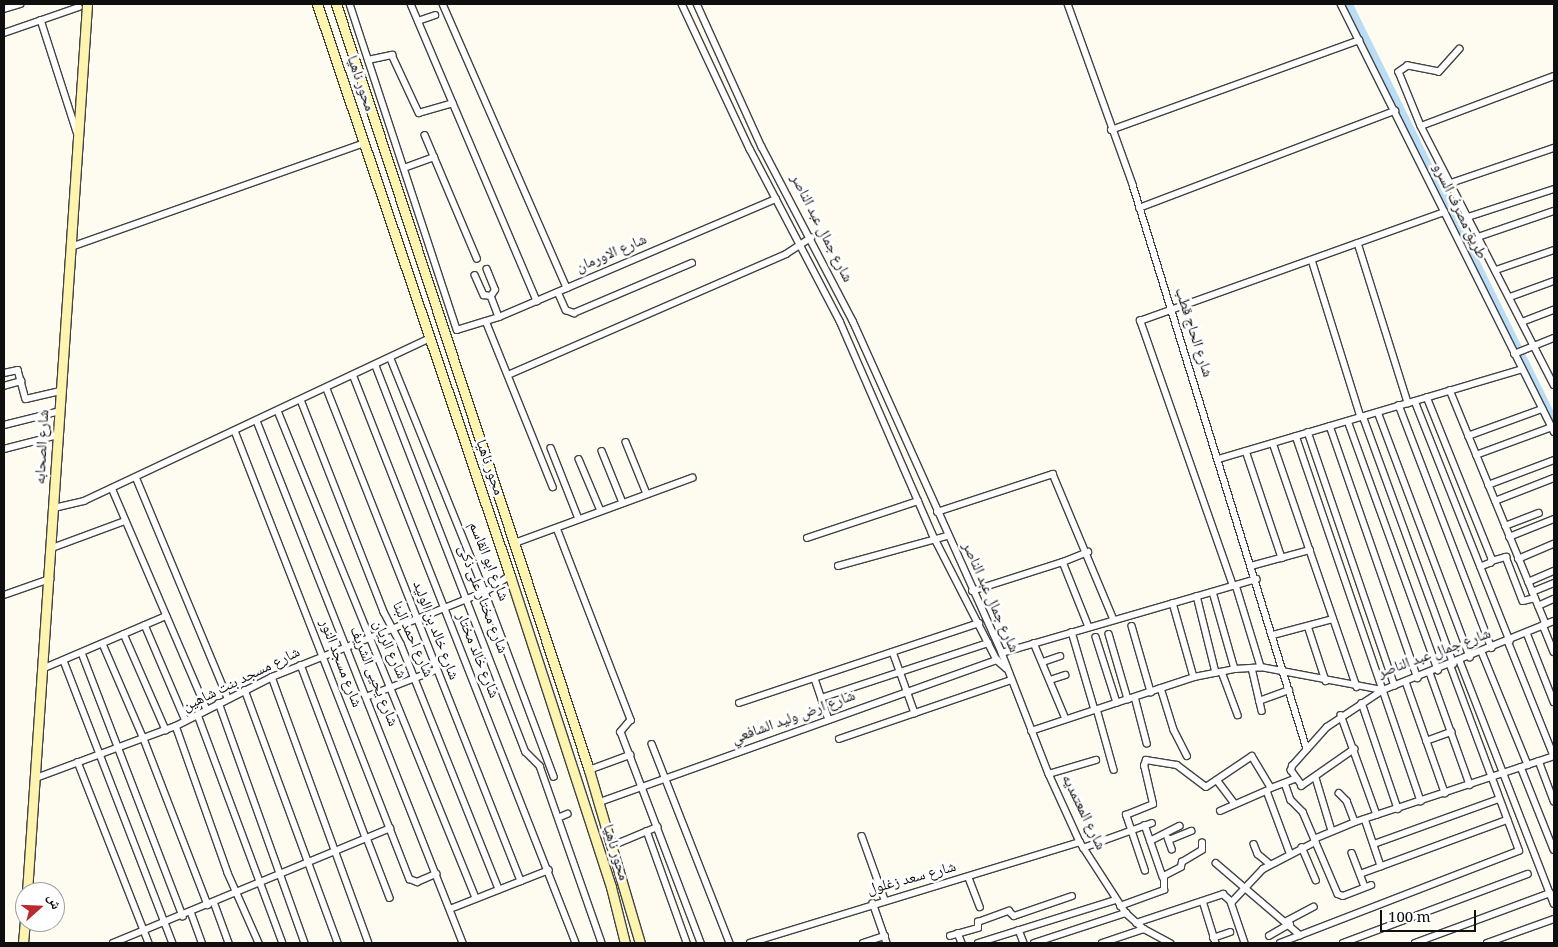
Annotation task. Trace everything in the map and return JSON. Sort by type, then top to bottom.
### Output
[{"type":"main road","name":"محور ناهيا","points":[[318,4],[510,576],[608,878],[625,943]]},
{"type":"main road","name":"محور ناهيا","points":[[336,4],[614,845],[640,943]]},
{"type":"main road","name":"شارع الصحابه","points":[[28,882],[79,140],[83,5]]},
{"type":"main road","points":[[443,375],[458,370]]},
{"type":"street","points":[[4,9],[20,4]]},
{"type":"street","points":[[350,4],[404,168],[434,157]]},
{"type":"street","points":[[411,4],[537,301]]},
{"type":"street","points":[[443,4],[567,288]]},
{"type":"street","name":"شارع جمال عبد الناصر","points":[[682,4],[776,199],[840,321],[936,539],[997,660],[1006,668]]},
{"type":"street","name":"شارع جمال عبد الناصر","points":[[697,4],[762,147],[853,320],[947,536],[1002,653],[1006,668]]},
{"type":"street","name":"شارع الحاج قطب","points":[[1068,4],[1140,208],[1307,748]]},
{"type":"street","name":"طريق مصرف السرو","points":[[1341,4],[1553,430]]},
{"type":"street","points":[[4,33],[83,5]]},
{"type":"street","points":[[418,21],[435,15]]},
{"type":"street","points":[[41,20],[79,140]]},
{"type":"street","points":[[1111,130],[1359,40]]},
{"type":"street","name":"طريق مصرف السرو","points":[[1460,49],[1439,72],[1408,66],[1399,72],[1422,126],[1450,183],[1554,385]]},
{"type":"street","points":[[368,60],[392,55],[419,113],[453,103]]},
{"type":"street","points":[[1422,126],[1554,76]]},
{"type":"street","points":[[1140,208],[1394,111]]},
{"type":"street","points":[[425,135],[477,258]]},
{"type":"street","points":[[71,247],[365,143]]},
{"type":"street","points":[[1450,183],[1554,148]]},
{"type":"street","name":"شارع الاورمان","points":[[404,168],[457,330],[499,317],[776,199]]},
{"type":"street","points":[[1468,216],[1554,189]]},
{"type":"street","points":[[1478,237],[1554,211]]},
{"type":"street","points":[[1261,667],[1234,586],[1140,327],[1140,321],[1143,318],[1444,212]]},
{"type":"street","points":[[508,375],[811,238]]},
{"type":"street","points":[[1358,243],[1408,403]]},
{"type":"street","points":[[1496,270],[1554,250]]},
{"type":"street","points":[[1312,260],[1362,416],[1455,663],[1554,903]]},
{"type":"street","points":[[558,292],[566,310],[574,313],[692,263]]},
{"type":"street","points":[[487,270],[495,290],[491,296]]},
{"type":"street","points":[[475,275],[484,295],[491,296]]},
{"type":"street","points":[[1510,297],[1554,281]]},
{"type":"street","points":[[491,296],[499,317]]},
{"type":"street","points":[[1522,322],[1554,310]]},
{"type":"street","points":[[486,321],[553,487]]},
{"type":"street","points":[[54,508],[77,504],[354,377],[431,338]]},
{"type":"street","points":[[1514,354],[1554,338]]},
{"type":"street","name":"شارع ابو القاسم","points":[[392,359],[485,592],[554,777]]},
{"type":"street","name":"شارع مختار على ذكى","points":[[376,366],[531,759],[540,766],[560,817]]},
{"type":"street","points":[[4,373],[16,369],[26,399],[61,392]]},
{"type":"street","points":[[1219,459],[1522,369]]},
{"type":"street","name":"شارع خالد مختار","points":[[354,377],[549,870],[576,943]]},
{"type":"street","points":[[4,386],[21,381]]},
{"type":"street","name":"شارع خالد بن الوليد","points":[[327,389],[436,670],[521,881]]},
{"type":"street","points":[[1450,390],[1538,606],[1554,652]]},
{"type":"street","points":[[1427,397],[1492,561]]},
{"type":"street","name":"شارع احمد البنا","points":[[302,400],[499,889]]},
{"type":"street","points":[[1231,902],[1270,864],[1332,831],[1554,756],[1415,401]]},
{"type":"street","points":[[1399,405],[1492,648]]},
{"type":"street","points":[[1468,436],[1542,409]]},
{"type":"street","points":[[4,425],[60,411]]},
{"type":"street","name":"شارع الريان","points":[[278,411],[476,898]]},
{"type":"street","points":[[1378,412],[1470,657]]},
{"type":"street","name":"شارع يحيى الشريف","points":[[257,421],[463,943]]},
{"type":"street","points":[[1348,421],[1438,670]]},
{"type":"street","points":[[1330,426],[1418,678]]},
{"type":"street","points":[[1476,455],[1553,430]]},
{"type":"street","name":"شارع مسجد النور","points":[[235,432],[411,881],[417,882],[436,874]]},
{"type":"street","points":[[1308,432],[1395,686]]},
{"type":"street","points":[[4,449],[58,435]]},
{"type":"street","points":[[1296,436],[1421,801]]},
{"type":"street","points":[[626,442],[647,494]]},
{"type":"street","points":[[1273,443],[1357,687]]},
{"type":"street","points":[[551,448],[579,519]]},
{"type":"street","points":[[602,450],[623,503]]},
{"type":"street","points":[[1246,451],[1282,558]]},
{"type":"street","points":[[579,459],[601,511]]},
{"type":"street","points":[[1488,485],[1552,461]]},
{"type":"street","points":[[937,512],[1050,473],[1055,476],[1088,552],[1114,620]]},
{"type":"street","points":[[136,477],[228,698]]},
{"type":"street","points":[[515,542],[692,478]]},
{"type":"street","points":[[1495,502],[1554,478]]},
{"type":"street","points":[[112,488],[207,710]]},
{"type":"street","points":[[806,538],[918,501]]},
{"type":"street","points":[[1505,526],[1538,513]]},
{"type":"street","points":[[1509,537],[1554,519]]},
{"type":"street","points":[[52,548],[126,521]]},
{"type":"street","points":[[557,528],[631,720],[620,730],[701,943]]},
{"type":"street","points":[[838,566],[947,536]]},
{"type":"street","points":[[1518,559],[1554,544]]},
{"type":"street","points":[[1251,566],[1310,550]]},
{"type":"street","points":[[972,591],[1063,562],[1088,552]]},
{"type":"street","points":[[1481,568],[1492,561],[1506,557],[1523,601],[1554,583]]},
{"type":"street","points":[[1063,562],[1090,627]]},
{"type":"street","points":[[1528,582],[1554,571]]},
{"type":"street","name":"شارع مسجد بنت شاهين","points":[[36,778],[176,726],[272,677],[485,592],[510,576]]},
{"type":"street","points":[[4,595],[50,579]]},
{"type":"street","points":[[1002,653],[1256,579]]},
{"type":"street","points":[[1213,592],[1235,669]]},
{"type":"street","points":[[1197,596],[1219,672],[1238,715]]},
{"type":"street","points":[[1538,606],[1554,599]]},
{"type":"street","points":[[1173,603],[1194,677]]},
{"type":"street","points":[[42,669],[166,616]]},
{"type":"street","points":[[1273,635],[1333,619]]},
{"type":"street","name":"شارع جمال عبد الناصر","points":[[1031,731],[1194,677],[1235,669],[1261,667],[1357,687],[1383,690],[1430,674],[1554,621]]},
{"type":"street","points":[[739,703],[979,623]]},
{"type":"street","points":[[145,625],[186,721]]},
{"type":"street","points":[[1132,626],[1150,692]]},
{"type":"street","points":[[1308,626],[1326,681]]},
{"type":"street","points":[[1072,632],[1114,770]]},
{"type":"street","points":[[1527,633],[1554,702]]},
{"type":"street","points":[[124,634],[166,730]]},
{"type":"street","points":[[1109,634],[1128,699]]},
{"type":"street","points":[[1096,637],[1117,703]]},
{"type":"street","points":[[821,698],[988,643]]},
{"type":"street","points":[[1034,643],[1066,720]]},
{"type":"street","points":[[103,644],[144,739],[208,905]]},
{"type":"street","points":[[82,652],[120,747],[183,916]]},
{"type":"street","points":[[893,652],[915,713]]},
{"type":"street","points":[[1482,652],[1528,765]]},
{"type":"street","points":[[1043,662],[1060,656]]},
{"type":"street","name":"شارع ارض وليد الشافعي","points":[[600,802],[997,660]]},
{"type":"street","points":[[64,661],[173,943]]},
{"type":"street","points":[[1280,943],[1518,852],[1491,778],[1455,663]]},
{"type":"street","points":[[300,665],[390,898]]},
{"type":"street","name":"شارع المعتمديه","points":[[1006,668],[1049,774],[1083,848],[1115,900],[1126,913],[1144,929],[1170,943]]},
{"type":"street","points":[[1252,668],[1262,711]]},
{"type":"street","points":[[366,697],[436,670]]},
{"type":"street","points":[[1430,674],[1470,785]]},
{"type":"street","points":[[1050,680],[1065,675]]},
{"type":"street","points":[[272,677],[337,850],[369,943]]},
{"type":"street","points":[[815,679],[829,720]]},
{"type":"street","points":[[840,739],[1011,680]]},
{"type":"street","points":[[1406,682],[1444,793]]},
{"type":"street","points":[[1161,688],[1174,730],[1188,756]]},
{"type":"street","points":[[245,690],[338,943]]},
{"type":"street","points":[[1259,701],[1289,690]]},
{"type":"street","points":[[1355,749],[1302,786],[1294,779],[1291,767],[1307,748],[1341,715],[1383,690]]},
{"type":"street","points":[[1135,696],[1147,744]]},
{"type":"street","points":[[219,703],[306,943]]},
{"type":"street","points":[[1362,703],[1398,809]]},
{"type":"street","points":[[198,715],[283,943]]},
{"type":"street","points":[[1341,715],[1355,749],[1377,815]]},
{"type":"street","points":[[176,726],[259,943]]},
{"type":"street","points":[[1426,741],[1451,732]]},
{"type":"street","points":[[652,744],[730,943]]},
{"type":"street","points":[[589,770],[630,755]]},
{"type":"street","points":[[1145,871],[1126,815],[1153,804],[1144,766],[1146,760],[1177,765],[1204,787],[1253,756],[1269,790],[1290,853]]},
{"type":"street","points":[[1049,774],[1096,760]]},
{"type":"street","points":[[1538,761],[1554,801]]},
{"type":"street","points":[[78,762],[149,943]]},
{"type":"street","points":[[1521,767],[1554,850]]},
{"type":"street","points":[[1316,778],[1332,831]]},
{"type":"street","points":[[1220,811],[1294,779]]},
{"type":"street","points":[[1217,780],[1235,804]]},
{"type":"street","points":[[1285,783],[1291,800],[1302,812],[1340,895],[1368,886],[1360,874],[1352,853]]},
{"type":"street","points":[[1339,793],[1347,801],[1355,822]]},
{"type":"street","points":[[1374,844],[1499,799]]},
{"type":"street","points":[[567,814],[560,817],[602,943]]},
{"type":"street","points":[[1364,819],[1382,866]]},
{"type":"street","points":[[1360,874],[1507,820]]},
{"type":"street","points":[[1083,848],[1130,829],[1148,824],[1150,840],[1163,877],[1164,890],[1120,906]]},
{"type":"street","points":[[1168,837],[1179,826]]},
{"type":"street","points":[[614,845],[657,827]]},
{"type":"street","points":[[113,943],[183,916],[261,881],[390,828]]},
{"type":"street","points":[[647,831],[687,943]]},
{"type":"street","points":[[1150,840],[1191,831]]},
{"type":"street","points":[[862,836],[885,900]]},
{"type":"street","points":[[1168,837],[1172,849]]},
{"type":"street","name":"شارع سعد زغلول","points":[[750,943],[873,903],[969,878],[1080,842]]},
{"type":"street","points":[[1163,877],[1202,850],[1202,843]]},
{"type":"street","points":[[1254,844],[1258,854],[1270,864]]},
{"type":"street","points":[[1302,848],[1316,880]]},
{"type":"street","points":[[1216,863],[1288,922],[1300,935]]},
{"type":"street","points":[[450,909],[549,870]]},
{"type":"street","points":[[1342,943],[1528,874]]},
{"type":"street","points":[[969,878],[980,907]]},
{"type":"street","points":[[1416,943],[1550,893]]},
{"type":"street","points":[[1136,923],[1224,894],[1231,902],[1245,943]]},
{"type":"street","points":[[950,936],[978,928],[978,922],[1009,911],[1014,916],[1072,896]]},
{"type":"street","points":[[978,943],[1115,900]]},
{"type":"street","points":[[1203,901],[1215,940],[1230,932]]},
{"type":"street","points":[[214,902],[229,943]]},
{"type":"street","points":[[873,903],[887,943]]},
{"type":"street","points":[[1269,936],[1313,907]]},
{"type":"street","points":[[191,912],[202,943]]},
{"type":"street","points":[[1034,943],[1126,913]]},
{"type":"street","points":[[1487,943],[1554,919]]},
{"type":"street","points":[[1102,943],[1144,929]]},
{"type":"street","points":[[1019,930],[1024,943]]},
{"type":"street","points":[[958,934],[962,943]]},
{"type":"street","points":[[863,943],[885,936]]},
{"type":"waterway","points":[[1349,4],[1554,421]]}]
